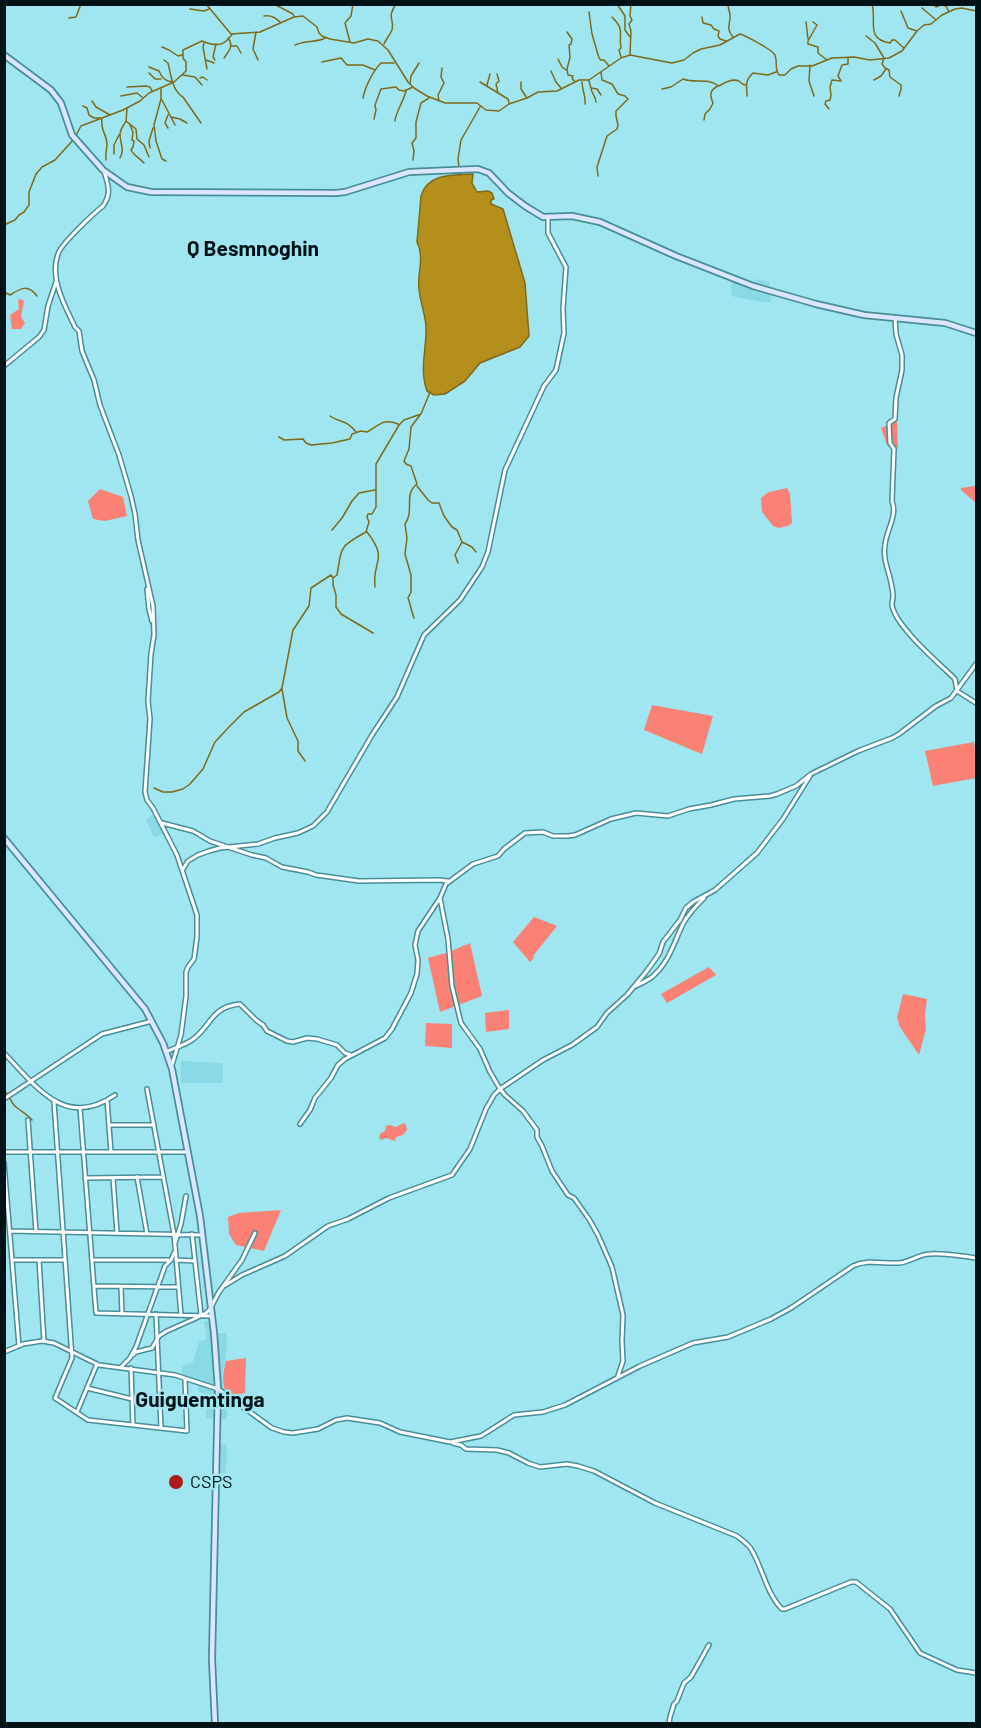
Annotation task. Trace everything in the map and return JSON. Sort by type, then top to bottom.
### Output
[{"type":"street","points":[[4,55],[57,96],[74,137],[103,170],[127,187],[144,192],[269,194],[345,192],[409,172],[478,169],[489,173],[502,189],[537,214],[548,218],[572,216],[600,222],[676,256],[753,286],[852,313],[945,323],[976,333]]},
{"type":"street","points":[[103,170],[110,193],[108,199],[62,246],[57,254],[57,280],[66,307],[79,332],[82,351],[94,380],[100,405],[126,479],[153,606],[154,628],[148,701],[150,719],[145,792],[147,801],[177,855],[195,906],[197,930],[194,959],[186,972],[186,996],[181,1035],[172,1070]]},
{"type":"street","points":[[182,870],[188,861],[198,855],[220,848],[258,844],[298,833],[313,826],[327,812],[397,697],[424,635],[460,600],[482,567],[488,552],[505,470],[544,386],[556,370],[564,333],[566,267],[548,233],[548,218]]},
{"type":"street","points":[[4,366],[39,337],[44,330],[48,306],[57,280]]},
{"type":"street","points":[[895,318],[902,363],[895,419],[889,423],[890,443],[894,449],[892,501],[894,506],[884,549],[893,596],[892,605],[905,628],[932,659],[955,679],[957,691],[976,703]]},
{"type":"street","points":[[300,1124],[338,1065],[385,1038],[404,1007],[417,974],[418,960],[415,945],[418,931],[440,898],[446,884],[473,864],[498,856],[525,833],[543,832],[553,836],[575,835],[610,819],[636,813],[668,816],[689,808],[734,799],[770,796],[796,786],[811,774],[858,751],[892,738],[922,718],[936,706],[951,698],[976,664]]},
{"type":"street","points":[[633,988],[659,970],[693,910],[757,853],[783,819],[811,774]]},
{"type":"street","points":[[160,823],[193,831],[210,841],[266,858],[282,867],[316,875],[359,880],[449,882]]},
{"type":"street","points":[[4,838],[143,1006],[152,1021],[172,1070],[202,1234],[218,1389],[212,1659],[215,1724]]},
{"type":"street","points":[[224,1286],[242,1275],[285,1256],[328,1226],[348,1219],[389,1198],[452,1175],[470,1149],[490,1100],[500,1089],[597,1027],[607,1013],[633,988],[654,960],[686,908],[705,897]]},
{"type":"street","points":[[440,898],[448,939],[452,986],[465,1029],[480,1049],[500,1089],[523,1111],[537,1130],[537,1137],[552,1171],[568,1195],[582,1207],[609,1258],[623,1315],[623,1361],[618,1377]]},
{"type":"street","points":[[166,1052],[190,1041],[224,1007],[240,1004],[263,1024],[267,1031],[287,1041],[317,1039],[338,1045],[345,1053],[354,1055]]},
{"type":"street","points":[[4,1099],[102,1034],[152,1021]]},
{"type":"street","points":[[4,1053],[54,1102],[63,1106],[80,1107],[100,1104],[115,1095]]},
{"type":"street","points":[[147,1089],[176,1234]]},
{"type":"street","points":[[107,1100],[111,1152]]},
{"type":"street","points":[[54,1102],[72,1358],[55,1398],[88,1420],[187,1431],[185,1378]]},
{"type":"street","points":[[80,1107],[96,1313],[211,1316]]},
{"type":"street","points":[[28,1120],[36,1232]]},
{"type":"street","points":[[109,1125],[154,1125]]},
{"type":"street","points":[[4,1152],[188,1152]]},
{"type":"street","points":[[4,1163],[19,1346]]},
{"type":"street","points":[[85,1178],[163,1177]]},
{"type":"street","points":[[113,1178],[117,1233]]},
{"type":"street","points":[[137,1178],[147,1234]]},
{"type":"street","points":[[181,1315],[173,1260],[176,1234],[186,1196]]},
{"type":"street","points":[[10,1232],[202,1234]]},
{"type":"street","points":[[121,1367],[136,1352],[152,1348],[159,1336],[201,1316],[210,1309],[242,1260],[255,1233]]},
{"type":"street","points":[[192,1234],[201,1316]]},
{"type":"street","points":[[450,1442],[481,1436],[514,1415],[543,1412],[565,1405],[640,1365],[693,1343],[728,1337],[771,1319],[860,1263],[868,1261],[906,1262],[931,1254],[976,1258]]},
{"type":"street","points":[[12,1260],[65,1260]]},
{"type":"street","points":[[39,1260],[44,1341]]},
{"type":"street","points":[[92,1260],[195,1261]]},
{"type":"street","points":[[130,1358],[165,1266],[173,1260]]},
{"type":"street","points":[[94,1286],[178,1287]]},
{"type":"street","points":[[121,1287],[122,1314]]},
{"type":"street","points":[[156,1314],[161,1428]]},
{"type":"street","points":[[4,1352],[19,1346],[44,1341],[97,1364],[185,1378],[218,1389],[272,1428],[284,1432],[318,1429],[336,1420],[347,1418],[380,1423],[400,1432],[450,1442],[466,1449],[497,1450],[509,1453],[540,1467],[567,1464],[594,1471],[639,1496],[737,1536],[751,1549],[763,1577],[782,1609],[856,1582],[890,1609],[920,1653],[957,1670],[976,1672]]},
{"type":"street","points":[[77,1413],[97,1364]]},
{"type":"street","points":[[131,1368],[133,1425]]},
{"type":"street","points":[[87,1388],[132,1399]]},
{"type":"street","points":[[669,1724],[669,1717],[684,1683],[691,1677],[709,1645]]},
{"type":"shaded area","points":[[473,174],[472,183],[477,192],[492,193],[494,199],[491,200],[491,204],[503,209],[525,283],[529,336],[520,347],[480,363],[465,381],[445,394],[434,395],[427,391],[423,367],[426,326],[419,289],[421,260],[417,242],[421,196],[424,188],[435,179],[450,175]]},
{"type":"shaded area","points":[[732,277],[753,285],[754,279],[770,282],[771,302],[731,296]]},
{"type":"shaded area","points":[[18,300],[24,301],[21,317],[25,323],[21,329],[12,329],[10,315],[19,309]]},
{"type":"shaded area","points":[[897,421],[898,448],[887,445],[881,428]]},
{"type":"shaded area","points":[[976,486],[976,503],[961,488]]},
{"type":"shaded area","points":[[787,488],[790,494],[792,523],[778,528],[773,526],[762,512],[761,498],[769,492]]},
{"type":"shaded area","points":[[100,489],[123,497],[127,516],[105,521],[93,519],[88,501]]},
{"type":"shaded area","points":[[652,705],[713,716],[702,754],[644,730]]},
{"type":"shaded area","points":[[974,742],[976,778],[933,786],[925,751]]},
{"type":"shaded area","points":[[155,812],[165,833],[154,837],[146,820]]},
{"type":"shaded area","points":[[534,917],[557,926],[530,962],[513,942]]},
{"type":"shaded area","points":[[470,943],[482,996],[440,1012],[428,958]]},
{"type":"shaded area","points":[[709,967],[716,975],[667,1003],[661,994]]},
{"type":"shaded area","points":[[903,994],[927,999],[926,1029],[919,1055],[900,1027],[897,1018]]},
{"type":"shaded area","points":[[509,1010],[509,1029],[486,1032],[485,1013]]},
{"type":"shaded area","points":[[426,1023],[452,1024],[452,1048],[425,1046]]},
{"type":"shaded area","points":[[181,1061],[223,1064],[222,1083],[181,1083]]},
{"type":"shaded area","points":[[404,1123],[407,1130],[403,1135],[396,1137],[395,1141],[379,1138],[386,1126],[396,1127]]},
{"type":"shaded area","points":[[281,1210],[264,1251],[236,1245],[229,1234],[228,1217],[239,1213]]},
{"type":"shaded area","points":[[204,1321],[212,1321],[214,1333],[227,1333],[226,1361],[223,1370],[227,1396],[227,1419],[206,1418],[206,1395],[198,1391],[198,1382],[182,1377],[182,1367],[193,1362],[199,1342],[207,1339]]},
{"type":"shaded area","points":[[246,1358],[245,1393],[227,1396],[224,1387],[226,1361]]},
{"type":"shaded area","points":[[217,1444],[227,1445],[226,1473],[216,1473]]},
{"type":"waterway","points":[[69,18],[76,17],[81,4]]},
{"type":"waterway","points":[[206,4],[231,34],[260,32],[294,17],[303,16],[317,27],[322,36],[330,39],[354,43],[368,39],[378,41],[388,50],[408,82],[427,96],[445,103],[477,103],[486,110],[499,111],[509,104],[538,92],[557,91],[579,80],[589,80],[621,58],[630,55],[672,63],[684,60],[701,49],[720,45],[740,34],[759,43],[775,55],[779,75],[785,75],[798,66],[812,66],[832,58],[854,57],[870,60],[889,58],[902,51],[924,25],[931,24],[942,15],[962,8],[976,11]]},
{"type":"waterway","points":[[274,4],[294,16]]},
{"type":"waterway","points":[[350,42],[345,23],[351,16],[353,4]]},
{"type":"waterway","points":[[384,44],[392,30],[391,16],[396,4]]},
{"type":"waterway","points":[[617,4],[625,16],[625,30],[630,37]]},
{"type":"waterway","points":[[630,55],[631,4]]},
{"type":"waterway","points":[[728,4],[729,28],[733,37]]},
{"type":"waterway","points":[[872,4],[877,38],[890,43],[895,40],[904,48]]},
{"type":"waterway","points":[[933,4],[936,7],[946,6],[949,12]]},
{"type":"waterway","points":[[922,8],[935,19]]},
{"type":"waterway","points":[[190,9],[204,11],[209,9]]},
{"type":"waterway","points":[[901,11],[908,28],[917,31]]},
{"type":"waterway","points":[[589,12],[599,58],[609,66]]},
{"type":"waterway","points":[[264,16],[274,17],[281,23]]},
{"type":"waterway","points":[[612,17],[620,29],[621,57]]},
{"type":"waterway","points":[[702,17],[703,23],[719,31],[720,39],[726,41]]},
{"type":"waterway","points":[[806,22],[808,39]]},
{"type":"waterway","points":[[813,22],[817,25],[808,44],[818,47],[818,53],[827,60]]},
{"type":"waterway","points":[[256,32],[253,49],[258,60]]},
{"type":"waterway","points":[[567,32],[572,39],[569,45],[570,57],[567,69],[568,75],[573,76],[575,82]]},
{"type":"waterway","points":[[4,225],[15,220],[24,212],[29,205],[29,192],[36,174],[42,167],[55,160],[74,139],[81,126],[123,110],[149,93],[174,82],[186,71],[183,50],[202,41],[221,44],[233,34]]},
{"type":"waterway","points":[[866,36],[875,43],[884,58],[882,64],[889,70],[890,77],[901,85],[899,96]]},
{"type":"waterway","points":[[224,58],[231,46],[228,38]]},
{"type":"waterway","points":[[295,45],[325,38]]},
{"type":"waterway","points":[[204,43],[207,69]]},
{"type":"waterway","points":[[215,60],[213,57],[216,44]]},
{"type":"waterway","points":[[231,46],[237,46],[241,53]]},
{"type":"waterway","points":[[162,47],[178,56],[182,55]]},
{"type":"waterway","points":[[322,62],[341,58],[347,65],[363,65],[375,70]]},
{"type":"waterway","points":[[829,109],[825,104],[830,100],[832,80],[841,81],[838,76],[842,65],[848,64],[848,58]]},
{"type":"waterway","points":[[558,59],[566,70]]},
{"type":"waterway","points":[[164,60],[168,63],[176,91],[183,97],[201,123]]},
{"type":"waterway","points":[[206,60],[214,63]]},
{"type":"waterway","points":[[363,98],[378,66],[381,63],[394,63]]},
{"type":"waterway","points":[[410,84],[411,76],[419,63]]},
{"type":"waterway","points":[[810,65],[809,81],[814,96]]},
{"type":"waterway","points":[[149,67],[159,71],[166,80],[173,82]]},
{"type":"waterway","points":[[439,101],[438,95],[444,83],[441,77],[442,68]]},
{"type":"waterway","points":[[874,80],[886,69]]},
{"type":"waterway","points":[[551,71],[561,88]]},
{"type":"waterway","points":[[598,176],[597,167],[607,136],[617,129],[616,111],[628,99],[618,94],[612,84],[602,80],[601,72]]},
{"type":"waterway","points":[[747,96],[747,81],[753,73],[768,75],[776,72]]},
{"type":"waterway","points":[[149,73],[155,79],[161,79]]},
{"type":"waterway","points":[[487,85],[490,74]]},
{"type":"waterway","points":[[497,74],[498,93]]},
{"type":"waterway","points":[[183,75],[195,77],[202,85]]},
{"type":"waterway","points":[[200,78],[207,80]]},
{"type":"waterway","points":[[662,89],[671,87],[683,79],[710,82],[719,86],[736,80],[746,85]]},
{"type":"waterway","points":[[589,81],[591,88],[597,89],[601,95]]},
{"type":"waterway","points":[[480,82],[508,99],[509,103]]},
{"type":"waterway","points":[[521,82],[521,89],[527,98]]},
{"type":"waterway","points":[[582,82],[585,104]]},
{"type":"waterway","points":[[127,87],[146,86],[152,91]]},
{"type":"waterway","points":[[704,120],[705,114],[713,103],[712,91],[718,86]]},
{"type":"waterway","points":[[374,119],[375,105],[381,89],[396,87],[404,91],[413,87]]},
{"type":"waterway","points":[[161,88],[161,99],[154,125],[156,141],[162,159],[166,161]]},
{"type":"waterway","points":[[591,88],[596,102]]},
{"type":"waterway","points":[[395,121],[406,91]]},
{"type":"waterway","points":[[121,96],[137,93],[142,97]]},
{"type":"waterway","points":[[413,160],[412,143],[416,138],[416,122],[421,103],[429,98]]},
{"type":"waterway","points":[[162,100],[175,125]]},
{"type":"waterway","points":[[92,101],[96,107],[110,115]]},
{"type":"waterway","points":[[83,106],[87,108],[89,115],[102,118],[107,141],[106,160]]},
{"type":"waterway","points":[[460,175],[458,159],[461,140],[480,107]]},
{"type":"waterway","points":[[127,109],[126,121],[136,129],[137,139],[144,145],[149,157]]},
{"type":"waterway","points":[[168,115],[165,123],[168,128]]},
{"type":"waterway","points":[[171,117],[187,123]]},
{"type":"waterway","points":[[120,158],[122,149],[120,132],[126,121]]},
{"type":"waterway","points":[[130,125],[134,141],[131,150],[144,163]]},
{"type":"waterway","points":[[150,148],[149,141],[153,128]]},
{"type":"waterway","points":[[114,154],[114,145],[119,135]]},
{"type":"waterway","points":[[4,292],[10,295],[21,289],[27,289],[37,296]]},
{"type":"waterway","points":[[154,788],[163,792],[172,792],[190,784],[203,769],[215,742],[228,728],[244,712],[282,688],[293,630],[309,606],[311,588],[331,575],[333,578],[337,575],[343,548],[366,532],[369,522],[368,514],[372,514],[376,507],[376,464],[399,425],[404,420],[421,414],[430,392]]},
{"type":"waterway","points":[[414,618],[408,598],[411,592],[411,575],[405,554],[407,538],[405,524],[408,519],[411,493],[417,484],[411,466],[404,461],[409,449],[411,427],[420,415]]},
{"type":"waterway","points":[[330,416],[347,423],[356,432]]},
{"type":"waterway","points":[[279,437],[284,440],[303,439],[311,445],[332,443],[350,439],[352,434],[367,432],[385,422],[398,424]]},
{"type":"waterway","points":[[417,486],[428,500],[432,503],[439,503],[444,516],[457,530],[462,542],[476,552]]},
{"type":"waterway","points":[[332,530],[359,493],[375,490]]},
{"type":"waterway","points":[[367,532],[374,541],[378,555],[375,587]]},
{"type":"waterway","points":[[458,563],[455,555],[462,542]]},
{"type":"waterway","points":[[333,578],[336,607],[341,614],[373,633]]},
{"type":"waterway","points":[[282,689],[287,718],[298,741],[298,751],[305,761]]},
{"type":"waterway","points":[[4,1090],[14,1105],[32,1120]]},
{"type":"place","name":"CSPS","points":[[176,1482]]},
{"type":"district","name":"Q Besmnoghin","points":[[253,249]]},
{"type":"district","name":"Guiguemtinga","points":[[200,1400]]}]
